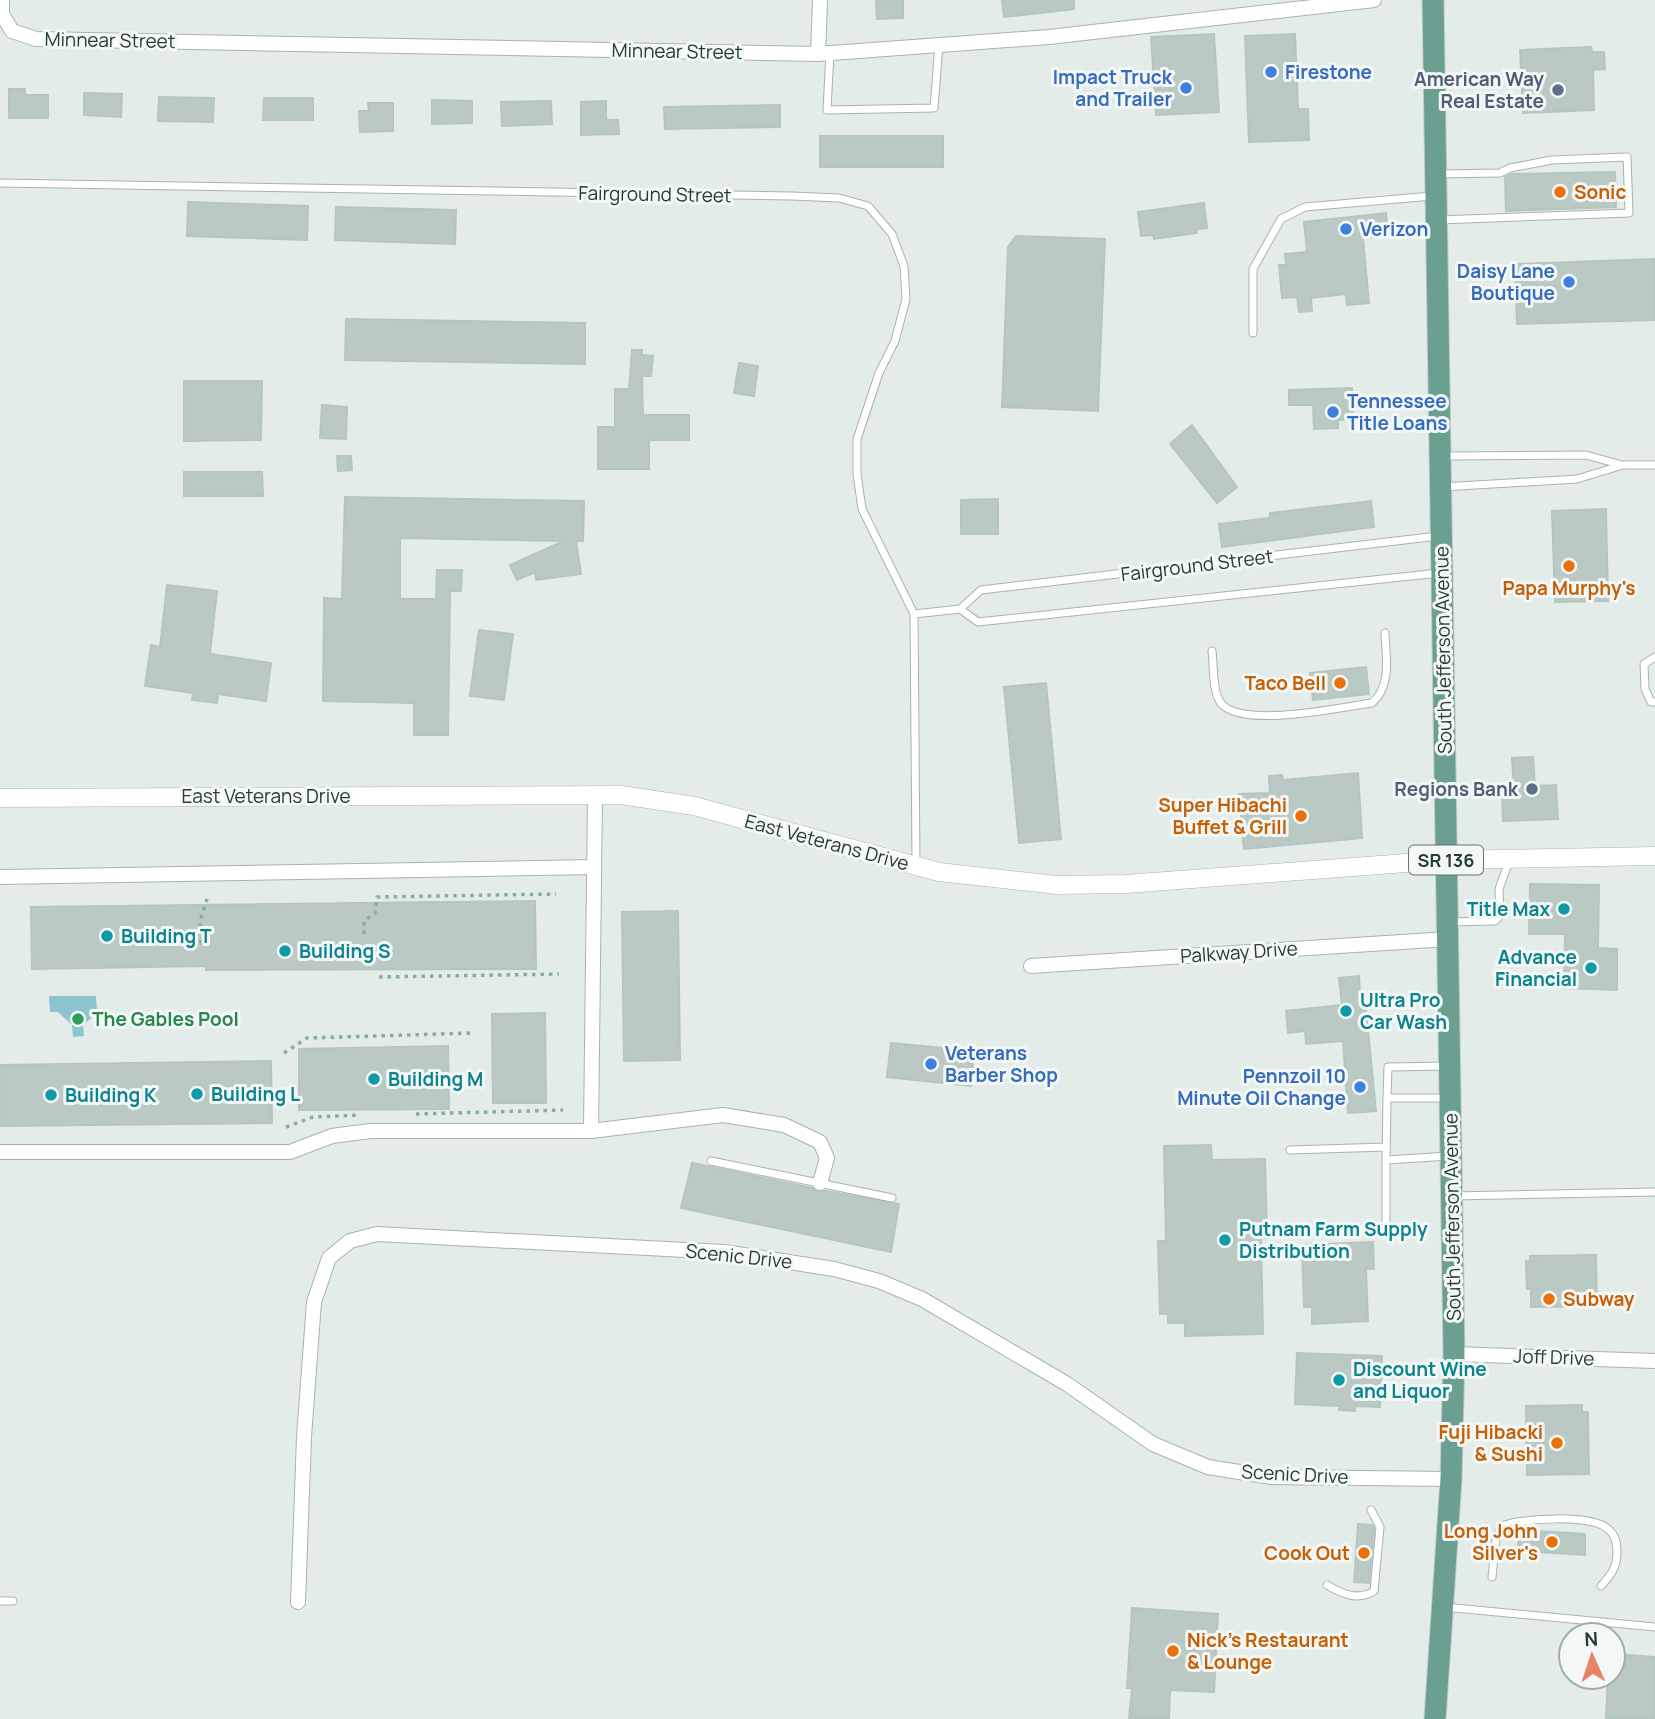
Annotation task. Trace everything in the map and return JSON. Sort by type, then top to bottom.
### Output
[{"type":"main road","name":"South Jefferson Avenue","points":[[1433,0],[1454,1354],[1451,1479],[1435,1719]]},
{"type":"street","name":"Minnear Street","points":[[2,0],[2,14],[12,31],[36,39],[824,54],[1049,37],[1374,0]]},
{"type":"street","points":[[820,0],[824,54]]},
{"type":"street","points":[[591,1131],[592,867],[595,794]]},
{"type":"street","name":"East Veterans Drive","points":[[0,798],[595,794],[694,806],[915,866],[978,878],[1102,884],[1446,860],[1655,856]]},
{"type":"street","points":[[0,877],[592,867]]},
{"type":"street","name":"Palkway Drive","points":[[1031,966],[1448,930]]},
{"type":"street","points":[[0,1152],[290,1152],[332,1136],[370,1131],[591,1131],[723,1115],[784,1125],[820,1142],[827,1158],[820,1183]]},
{"type":"street","name":"Scenic Drive","points":[[298,1602],[304,1437],[314,1302],[329,1258],[350,1241],[377,1234],[724,1252],[834,1269],[878,1280],[922,1298],[1067,1384],[1153,1444],[1208,1467],[1270,1477],[1451,1479]]},
{"type":"street","name":"Joff Drive","points":[[1454,1354],[1655,1361]]},
{"type":"lane","points":[[824,54],[827,110],[934,108],[939,45]]},
{"type":"lane","points":[[1253,333],[1253,270],[1281,219],[1305,207],[1500,173],[1510,168],[1552,160],[1627,157],[1629,213],[1437,220]]},
{"type":"lane","name":"Fairground Street","points":[[0,183],[839,198],[868,206],[892,234],[904,266],[906,299],[895,341],[880,373],[857,439],[857,474],[862,509],[914,614],[915,866]]},
{"type":"lane","points":[[1440,456],[1586,455],[1623,466]]},
{"type":"lane","points":[[1442,487],[1577,479],[1623,466],[1655,465]]},
{"type":"lane","name":"Fairground Street","points":[[914,614],[960,609],[981,590],[1441,536]]},
{"type":"lane","name":"Fairground Street","points":[[960,609],[978,622],[1442,573]]},
{"type":"lane","points":[[1212,651],[1219,700],[1229,710],[1254,716],[1282,715],[1372,703],[1380,695],[1385,681],[1385,633]]},
{"type":"lane","points":[[1655,657],[1644,663],[1645,690],[1651,702],[1655,702]]},
{"type":"lane","points":[[1448,930],[1495,920],[1500,916],[1499,889],[1509,859]]},
{"type":"lane","points":[[1386,1228],[1388,1067],[1450,1066]]},
{"type":"lane","points":[[1387,1098],[1450,1098]]},
{"type":"lane","points":[[1290,1150],[1386,1147]]},
{"type":"lane","points":[[1386,1160],[1451,1156]]},
{"type":"lane","points":[[710,1161],[892,1198]]},
{"type":"lane","points":[[1452,1196],[1655,1192]]},
{"type":"lane","points":[[1327,1585],[1346,1595],[1367,1595],[1374,1591],[1381,1527],[1371,1510]]},
{"type":"lane","points":[[1493,1577],[1496,1538],[1502,1526],[1517,1520],[1590,1522],[1607,1527],[1615,1536],[1617,1563],[1601,1586]]},
{"type":"lane","points":[[0,1601],[13,1601]]},
{"type":"lane","points":[[1444,1607],[1655,1627]]},
{"type":"path","points":[[364,934],[364,922],[375,913],[377,897],[556,894]]},
{"type":"path","points":[[192,942],[201,943],[200,922],[207,899]]},
{"type":"path","points":[[379,977],[559,974]]},
{"type":"path","points":[[284,1053],[307,1038],[474,1033]]},
{"type":"water","name":"The Gables Pool","points":[[49,996],[96,996],[97,1013],[83,1025],[84,1036],[73,1037],[72,1025],[58,1012],[50,1012]]},
{"type":"building","points":[[876,0],[903,0],[903,18],[877,19]]},
{"type":"building","points":[[1002,0],[1074,0],[1074,9],[1004,17]]},
{"type":"building","name":"Impact Truck and Trailer","points":[[1214,34],[1219,112],[1156,115],[1151,37]]},
{"type":"building","name":"Firestone","points":[[1295,34],[1298,109],[1308,109],[1309,140],[1249,142],[1245,36]]},
{"type":"building","name":"American Way Real Estate","points":[[1591,47],[1592,52],[1604,52],[1605,69],[1593,70],[1594,110],[1523,113],[1520,50]]},
{"type":"building","points":[[9,89],[25,89],[25,95],[48,95],[48,118],[9,118]]},
{"type":"building","points":[[84,93],[122,94],[121,117],[84,115]]},
{"type":"building","points":[[159,97],[214,98],[213,122],[158,121]]},
{"type":"building","points":[[264,98],[313,98],[313,120],[263,120]]},
{"type":"building","points":[[432,100],[472,101],[472,123],[432,124]]},
{"type":"building","points":[[551,101],[552,124],[502,126],[501,102]]},
{"type":"building","points":[[606,101],[606,120],[618,120],[619,134],[581,135],[581,102]]},
{"type":"building","points":[[368,103],[393,103],[393,131],[360,132],[359,111],[369,111]]},
{"type":"building","points":[[780,105],[780,127],[665,129],[664,107]]},
{"type":"building","points":[[820,136],[943,136],[943,167],[820,167]]},
{"type":"building","name":"Sonic","points":[[1615,172],[1616,207],[1506,211],[1505,177],[1511,174]]},
{"type":"building","points":[[188,202],[308,206],[307,240],[187,236]]},
{"type":"building","points":[[1204,203],[1207,228],[1196,229],[1197,233],[1154,239],[1153,235],[1141,236],[1138,212]]},
{"type":"building","points":[[336,207],[456,210],[455,244],[335,240]]},
{"type":"building","points":[[1386,213],[1388,235],[1363,238],[1369,303],[1347,305],[1346,294],[1311,298],[1312,311],[1299,312],[1297,297],[1282,298],[1279,265],[1286,265],[1285,254],[1307,252],[1304,222]]},
{"type":"building","points":[[1016,236],[1105,239],[1098,411],[1002,407],[1008,247]]},
{"type":"building","points":[[1655,259],[1655,320],[1517,324],[1515,264]]},
{"type":"building","points":[[346,319],[585,323],[585,364],[345,360]]},
{"type":"building","points":[[632,350],[642,350],[642,355],[653,356],[651,376],[642,376],[643,415],[689,415],[689,440],[649,440],[649,469],[598,469],[598,427],[615,427],[615,389],[629,389]]},
{"type":"building","points":[[739,363],[758,366],[754,396],[734,393]]},
{"type":"building","points":[[184,381],[262,381],[261,440],[184,441]]},
{"type":"building","name":"Tennessee Title Loans","points":[[1352,388],[1353,420],[1338,420],[1338,428],[1314,429],[1313,405],[1289,405],[1289,390]]},
{"type":"building","points":[[322,405],[347,407],[346,439],[320,438]]},
{"type":"building","points":[[1192,425],[1237,487],[1217,503],[1170,444]]},
{"type":"building","points":[[337,456],[351,456],[352,470],[338,471]]},
{"type":"building","points":[[184,472],[262,472],[263,496],[184,496]]},
{"type":"building","points":[[345,497],[584,501],[583,541],[576,541],[581,574],[536,580],[535,572],[517,580],[510,565],[564,541],[400,538],[400,599],[436,599],[437,570],[462,570],[461,591],[450,591],[448,735],[414,735],[414,703],[323,701],[324,598],[342,599]]},
{"type":"building","points":[[998,499],[998,534],[961,534],[961,500]]},
{"type":"building","points":[[1371,501],[1374,527],[1222,547],[1219,524],[1270,518],[1270,513]]},
{"type":"building","points":[[1606,509],[1608,601],[1555,602],[1552,511]]},
{"type":"building","points":[[167,585],[217,591],[210,654],[271,663],[266,701],[218,694],[217,703],[192,700],[193,693],[145,686],[151,645],[160,647]]},
{"type":"building","points":[[479,630],[513,634],[504,700],[470,696]]},
{"type":"building","name":"Taco Bell","points":[[1366,667],[1369,694],[1313,700],[1310,673]]},
{"type":"building","points":[[1046,683],[1061,839],[1019,843],[1004,687]]},
{"type":"building","name":"Regions Bank","points":[[1533,757],[1535,786],[1556,785],[1558,819],[1503,821],[1502,790],[1514,789],[1512,758]]},
{"type":"building","name":"Super Hibachi Buffet & Grill","points":[[1358,773],[1362,838],[1244,849],[1239,794],[1270,793],[1269,776],[1282,775],[1283,780]]},
{"type":"building","points":[[1530,884],[1599,885],[1598,948],[1617,949],[1617,990],[1564,988],[1565,934],[1529,934]]},
{"type":"building","points":[[535,901],[536,969],[206,970],[206,966],[32,969],[31,907]]},
{"type":"building","points":[[678,911],[680,1060],[624,1061],[622,912]]},
{"type":"building","points":[[1359,976],[1361,1010],[1366,1010],[1376,1111],[1348,1113],[1343,1041],[1306,1044],[1305,1031],[1288,1033],[1286,1011],[1342,1005],[1339,978]]},
{"type":"building","points":[[545,1013],[546,1103],[493,1103],[492,1014]]},
{"type":"building","name":"Veterans Barber Shop","points":[[891,1043],[974,1051],[971,1086],[887,1077]]},
{"type":"building","name":"Building M","points":[[448,1046],[449,1109],[299,1110],[299,1049]]},
{"type":"building","points":[[271,1061],[272,1123],[0,1126],[0,1065]]},
{"type":"building","name":"Putnam Farm Supply Distribution","points":[[1211,1145],[1212,1160],[1265,1159],[1267,1238],[1261,1238],[1263,1334],[1185,1336],[1185,1323],[1168,1323],[1168,1314],[1160,1314],[1158,1241],[1166,1241],[1164,1146]]},
{"type":"building","points":[[692,1163],[812,1188],[818,1192],[826,1191],[899,1204],[891,1252],[681,1208]]},
{"type":"building","points":[[1373,1242],[1374,1269],[1366,1269],[1368,1321],[1312,1324],[1312,1307],[1304,1307],[1302,1245]]},
{"type":"building","points":[[1596,1255],[1597,1306],[1531,1307],[1526,1261],[1530,1261],[1530,1256]]},
{"type":"building","name":"Discount Wine and Liquor","points":[[1297,1353],[1382,1356],[1380,1407],[1355,1406],[1355,1411],[1339,1410],[1339,1406],[1295,1404]]},
{"type":"building","name":"Fuji Hibacki & Sushi","points":[[1582,1405],[1582,1412],[1588,1412],[1589,1474],[1527,1475],[1526,1406]]},
{"type":"building","name":"Cook Out","points":[[1358,1524],[1372,1525],[1374,1528],[1369,1583],[1354,1582]]},
{"type":"building","name":"Long John Silver's","points":[[1519,1530],[1585,1534],[1585,1555],[1518,1551]]},
{"type":"building","name":"Nick's Restaurant & Lounge","points":[[1132,1608],[1218,1614],[1214,1692],[1170,1690],[1169,1719],[1129,1719],[1132,1688],[1127,1688]]},
{"type":"building","points":[[1627,1655],[1655,1657],[1655,1719],[1606,1719],[1607,1691],[1627,1691]]},
{"type":"place","name":"Firestone","points":[[1271,72]]},
{"type":"place","name":"Impact Truck and Trailer","points":[[1186,88]]},
{"type":"place","name":"American Way Real Estate","points":[[1558,90]]},
{"type":"place","name":"Sonic","points":[[1560,192]]},
{"type":"place","name":"Verizon","points":[[1346,229]]},
{"type":"place","name":"Daisy Lane Boutique","points":[[1569,282]]},
{"type":"place","name":"Tennessee Title Loans","points":[[1333,412]]},
{"type":"place","name":"Papa Murphy's","points":[[1569,566]]},
{"type":"place","name":"Taco Bell","points":[[1340,683]]},
{"type":"place","name":"Regions Bank","points":[[1532,789]]},
{"type":"place","name":"Super Hibachi Buffet & Grill","points":[[1301,816]]},
{"type":"place","name":"Title Max","points":[[1564,909]]},
{"type":"place","name":"Building T","points":[[107,936]]},
{"type":"place","name":"Building S","points":[[285,951]]},
{"type":"place","name":"Advance Financial","points":[[1591,968]]},
{"type":"place","name":"Ultra Pro Car Wash","points":[[1346,1011]]},
{"type":"place","name":"The Gables Pool","points":[[78,1019]]},
{"type":"place","name":"Veterans Barber Shop","points":[[931,1064]]},
{"type":"place","name":"Building M","points":[[374,1079]]},
{"type":"place","name":"Pennzoil 10 Minute Oil Change","points":[[1360,1087]]},
{"type":"place","name":"Building L","points":[[197,1094]]},
{"type":"place","name":"Building K","points":[[51,1095]]},
{"type":"place","name":"Putnam Farm Supply Distribution","points":[[1225,1240]]},
{"type":"place","name":"Subway","points":[[1549,1299]]},
{"type":"place","name":"Discount Wine and Liquor","points":[[1339,1380]]},
{"type":"place","name":"Fuji Hibacki & Sushi","points":[[1557,1443]]},
{"type":"place","name":"Long John Silver's","points":[[1552,1542]]},
{"type":"place","name":"Cook Out","points":[[1364,1553]]},
{"type":"place","name":"Nick's Restaurant & Lounge","points":[[1173,1651]]}]
